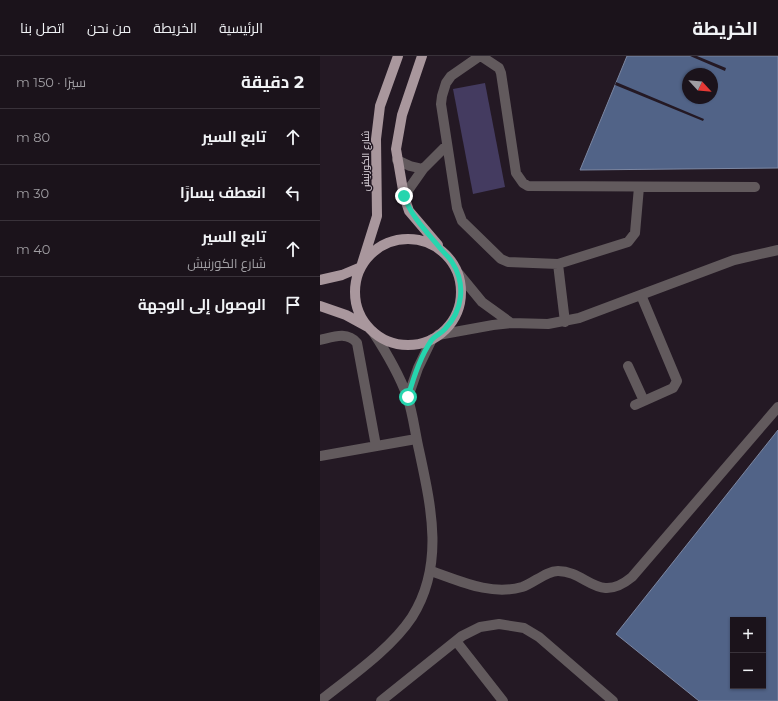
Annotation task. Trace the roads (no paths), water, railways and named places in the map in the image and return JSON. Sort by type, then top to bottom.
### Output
[{"type":"main road","name":"شارع الكورنيش","points":[[361,267],[377,216],[376,139],[380,106],[398,56]]},
{"type":"main road","points":[[320,306],[346,316],[384,339],[401,344],[420,344],[435,337],[454,319],[460,304],[462,289],[459,274],[452,260],[409,210],[404,196],[397,160],[396,149],[402,115],[422,56]]},
{"type":"main road","points":[[371,330],[360,314],[355,298],[356,282],[361,267],[370,254],[382,245],[397,239],[413,238],[428,242],[441,249]]},
{"type":"main road","points":[[320,280],[342,275],[361,267]]},
{"type":"lane","points":[[639,187],[635,233],[628,242],[558,264],[508,262],[501,259],[462,221],[457,208],[441,104],[446,83],[451,76],[480,56],[498,68],[501,73],[516,172],[523,183],[534,187],[639,187],[755,187]]},
{"type":"lane","points":[[404,196],[423,169],[447,145]]},
{"type":"lane","points":[[397,160],[410,166],[423,169]]},
{"type":"lane","points":[[408,397],[418,368],[435,337],[474,328],[511,323],[530,325],[565,322],[594,314],[734,260],[778,250]]},
{"type":"lane","points":[[558,264],[565,322]]},
{"type":"lane","points":[[459,274],[482,302],[511,323]]},
{"type":"lane","points":[[628,366],[639,403],[673,388],[676,384],[677,377],[641,295]]},
{"type":"lane","points":[[320,701],[387,646],[405,627],[423,595],[431,571],[433,535],[428,496],[408,397],[392,364],[371,330]]},
{"type":"lane","points":[[320,340],[342,335],[350,337],[356,343],[376,446]]},
{"type":"lane","points":[[431,571],[478,587],[498,590],[508,590],[528,585],[556,571],[570,574],[600,587],[620,585],[632,577],[778,408]]},
{"type":"lane","points":[[320,456],[416,439]]},
{"type":"lane","points":[[381,701],[456,641],[471,631],[489,625],[507,624],[524,628],[539,637],[613,701]]},
{"type":"lane","points":[[456,641],[503,701]]},
{"type":"water","points":[[627,56],[778,56],[778,168],[580,170]]},
{"type":"water","points":[[778,430],[778,701],[699,701],[616,634]]}]
